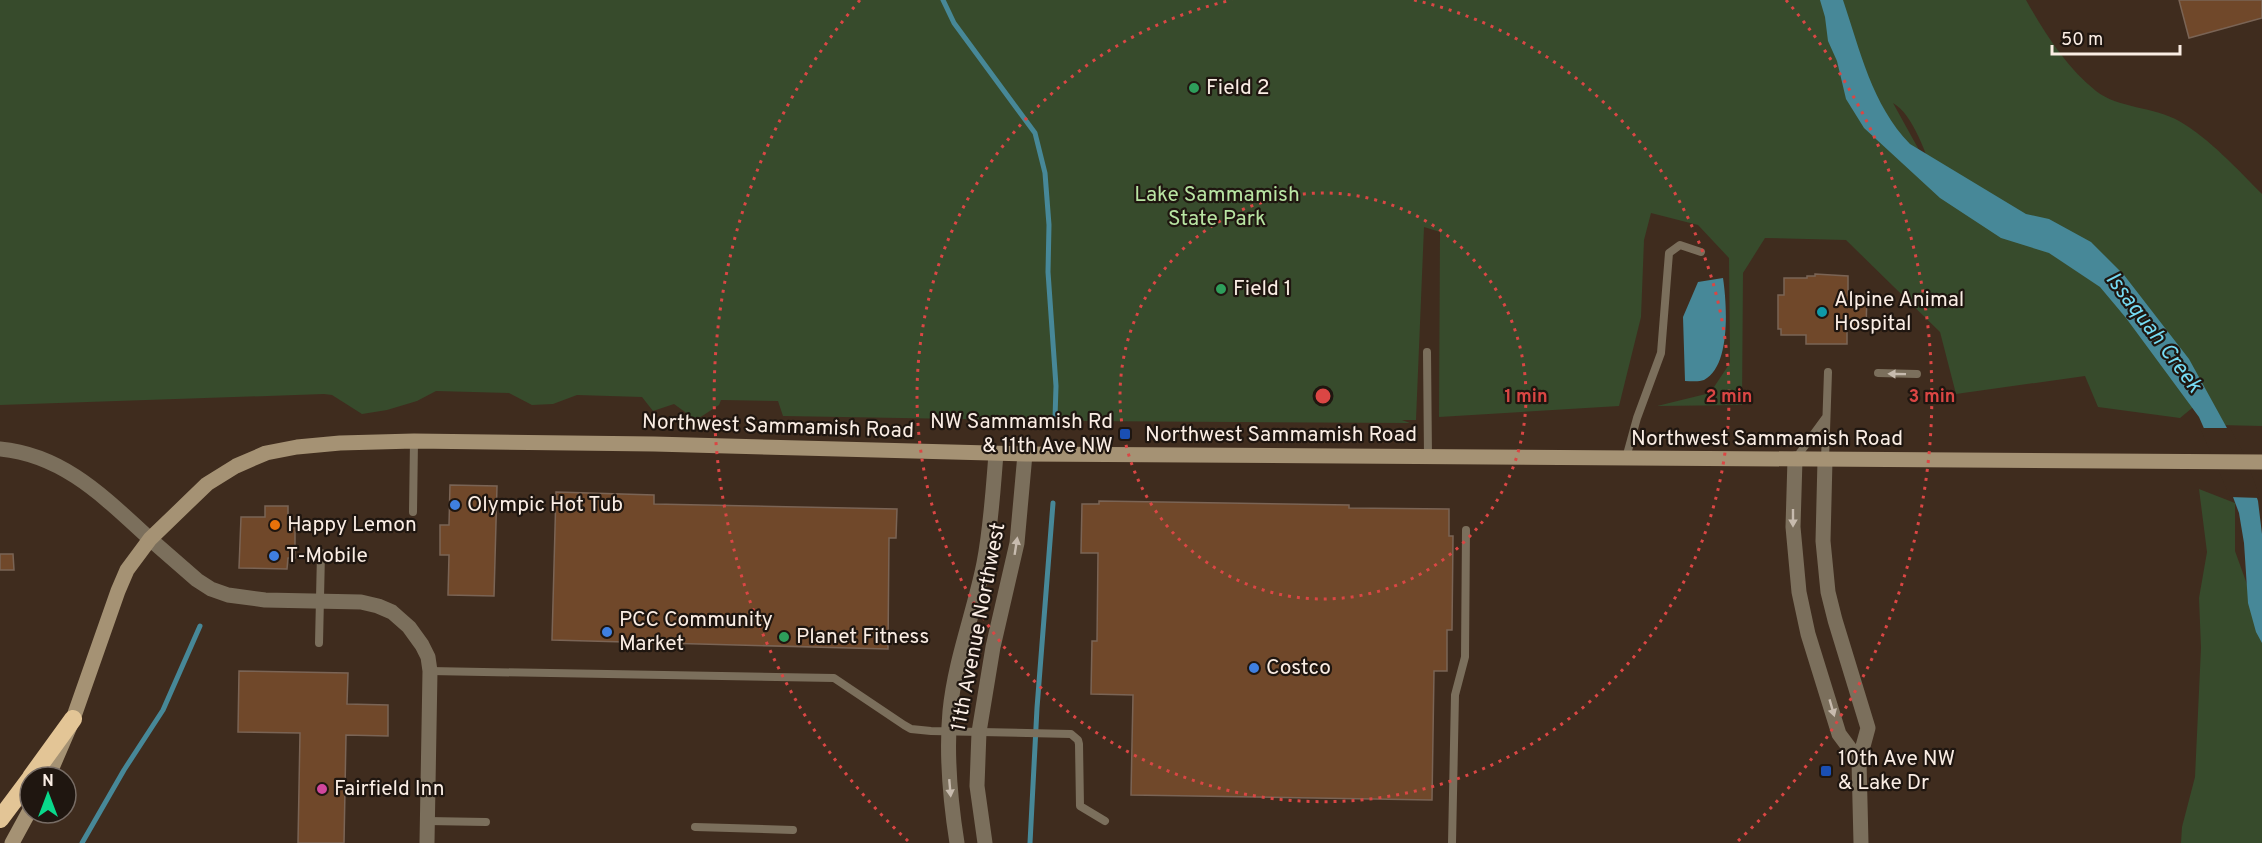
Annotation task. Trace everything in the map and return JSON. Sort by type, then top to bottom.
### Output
[{"type":"highway","points":[[40,765],[74,719]]},
{"type":"highway","points":[[0,819],[18,795]]},
{"type":"main road","name":"Northwest Sammamish Road","points":[[53,765],[74,719],[118,591],[127,570],[150,539],[207,484],[236,465],[266,453],[297,447],[414,441],[654,444],[996,454],[2262,462]]},
{"type":"main road","points":[[12,843],[22,825]]},
{"type":"street","points":[[0,449],[25,453],[65,468],[93,487],[197,580],[211,589],[244,598],[370,603],[392,612],[409,627],[428,657],[430,672],[427,843]]},
{"type":"street","name":"11th Avenue Northwest","points":[[957,843],[949,788],[949,732],[955,679],[984,565],[989,536],[996,454]]},
{"type":"street","name":"11th Avenue Northwest","points":[[985,843],[977,786],[979,732],[992,655],[1017,543],[1025,454]]},
{"type":"street","points":[[1795,459],[1793,527],[1798,592],[1839,734],[1859,761]]},
{"type":"street","points":[[1825,460],[1823,541],[1827,581],[1835,620],[1868,728],[1859,761],[1860,842]]},
{"type":"lane","points":[[1626,459],[1637,418],[1661,353],[1669,253],[1680,245],[1701,252]]},
{"type":"lane","points":[[1427,352],[1428,457]]},
{"type":"lane","points":[[1825,460],[1828,372]]},
{"type":"lane","points":[[1878,373],[1917,374]]},
{"type":"lane","points":[[1795,459],[1827,416]]},
{"type":"lane","points":[[413,512],[414,441]]},
{"type":"lane","points":[[1452,843],[1455,695],[1465,657],[1466,530]]},
{"type":"lane","points":[[319,643],[321,553]]},
{"type":"lane","points":[[430,672],[834,678],[911,729],[949,732],[1068,733],[1075,736],[1079,744],[1080,806],[1105,821]]},
{"type":"lane","points":[[428,821],[486,822]]},
{"type":"lane","points":[[695,827],[793,830]]},
{"type":"green space","name":"Lake Sammamish State Park","points":[[0,0],[2026,0],[2057,49],[2085,82],[2114,101],[2169,116],[2179,121],[2212,145],[2262,194],[2262,426],[2219,425],[2197,404],[2180,418],[2098,407],[2085,376],[1956,394],[1940,332],[1846,240],[1765,238],[1743,273],[1742,405],[1657,406],[1710,393],[1730,363],[1729,258],[1698,225],[1651,213],[1644,240],[1641,317],[1619,406],[1439,417],[1440,232],[1424,227],[1416,420],[1402,420],[1410,423],[783,416],[778,401],[721,400],[719,405],[696,420],[674,404],[653,411],[642,397],[577,395],[553,404],[532,405],[509,393],[436,391],[417,401],[387,410],[362,414],[332,395],[324,394],[0,405]],"holes":[[[1893,103],[1900,108],[1918,136],[1934,177]]]},
{"type":"green space","points":[[2199,489],[2235,503],[2235,551],[2262,619],[2262,843],[2181,843],[2182,827],[2195,777],[2201,648],[2199,598],[2207,552]]},
{"type":"water","name":"Issaquah Creek","points":[[1820,0],[1843,0],[1877,94],[1897,129],[1910,144],[2026,214],[2049,219],[2091,242],[2124,275],[2189,359],[2244,459],[2258,501],[2262,534],[2262,643],[2256,632],[2248,603],[2244,543],[2239,513],[2199,417],[2126,318],[2100,287],[2049,253],[2001,238],[1940,198],[1864,128],[1846,99],[1837,61],[1828,41]]},
{"type":"water","points":[[1723,278],[1726,318],[1723,349],[1719,362],[1713,373],[1704,380],[1685,381],[1683,317],[1698,282]]},
{"type":"pier","points":[[2200,428],[2230,428],[2246,458],[2260,498],[2230,497]]},
{"type":"building","points":[[2179,0],[2262,0],[2262,18],[2189,38]]},
{"type":"building","name":"Alpine Animal Hospital","points":[[1815,274],[1848,276],[1848,295],[1867,295],[1866,329],[1847,328],[1847,344],[1806,344],[1806,335],[1781,335],[1781,329],[1778,329],[1778,295],[1784,295],[1784,278],[1807,278]]},
{"type":"building","points":[[450,485],[497,486],[494,596],[448,595],[449,555],[440,555],[440,525],[449,525]]},
{"type":"building","points":[[556,492],[654,495],[654,504],[897,509],[896,538],[889,538],[888,649],[552,640]]},
{"type":"building","name":"Costco","points":[[1099,501],[1449,509],[1449,536],[1453,536],[1452,630],[1447,630],[1447,671],[1434,671],[1432,800],[1131,795],[1133,695],[1091,694],[1092,641],[1097,641],[1098,553],[1081,553],[1082,504],[1099,504]]},
{"type":"building","points":[[265,506],[288,506],[288,528],[295,528],[295,558],[288,558],[287,569],[239,568],[241,517],[265,517]]},
{"type":"building","points":[[0,554],[13,554],[14,570],[0,570]]},
{"type":"building","name":"Fairfield Inn","points":[[239,671],[348,673],[347,704],[388,705],[388,736],[346,735],[344,843],[298,843],[300,733],[238,732]]},
{"type":"waterway","points":[[943,0],[954,23],[1035,133],[1045,173],[1049,225],[1048,272],[1056,386],[1055,418]]},
{"type":"waterway","points":[[1030,843],[1037,708],[1053,503]]},
{"type":"waterway","points":[[82,843],[124,770],[163,710],[200,626]]},
{"type":"place","name":"Field 2","points":[[1194,88]]},
{"type":"place","name":"Field 1","points":[[1221,289]]},
{"type":"place","name":"Alpine Animal Hospital","points":[[1822,312]]},
{"type":"place","name":"NW Sammamish Rd & 11th Ave NW","points":[[1125,434]]},
{"type":"place","name":"Olympic Hot Tub","points":[[455,505]]},
{"type":"place","name":"Happy Lemon","points":[[275,525]]},
{"type":"place","name":"T-Mobile","points":[[274,556]]},
{"type":"place","name":"PCC Community Market","points":[[607,632]]},
{"type":"place","name":"Planet Fitness","points":[[784,637]]},
{"type":"place","name":"Costco","points":[[1254,668]]},
{"type":"place","name":"10th Ave NW & Lake Dr","points":[[1826,771]]},
{"type":"place","name":"Fairfield Inn","points":[[322,789]]}]
